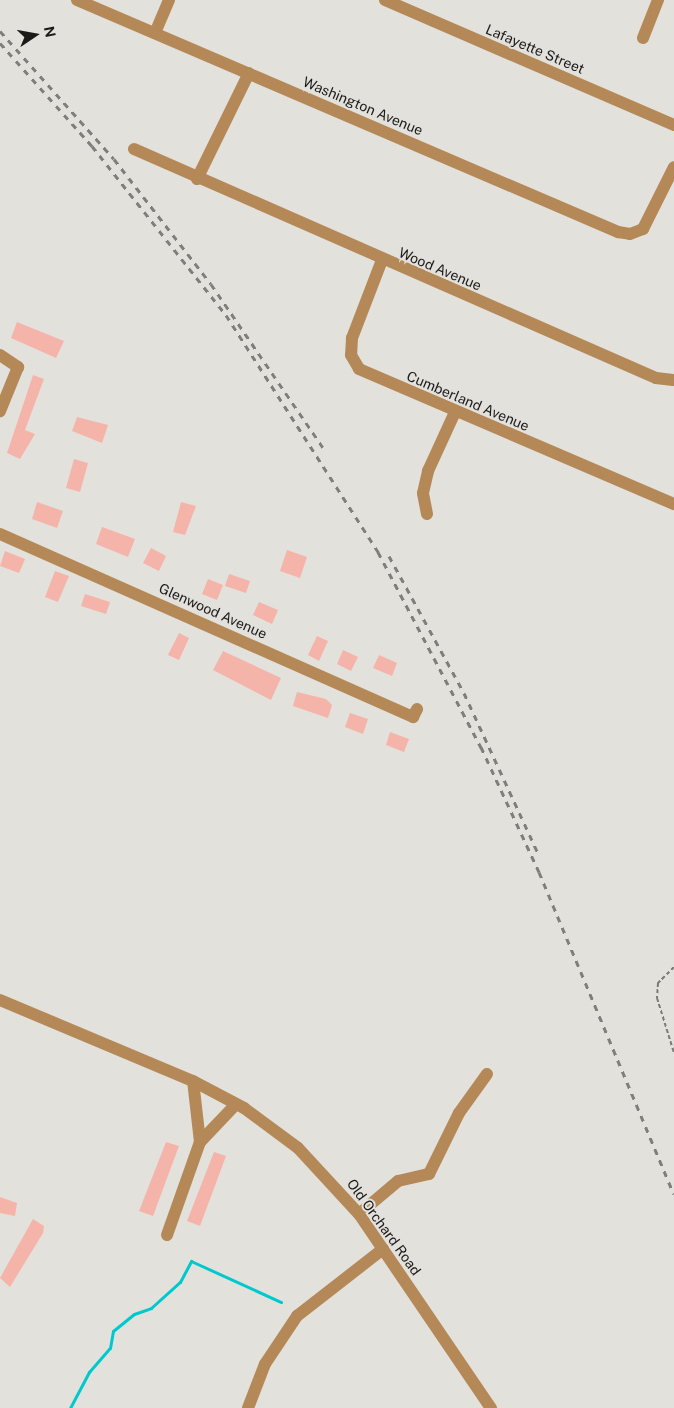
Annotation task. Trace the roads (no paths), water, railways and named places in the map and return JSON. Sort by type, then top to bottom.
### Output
[{"type":"street","name":"Washington Avenue","points":[[77,0],[611,229],[639,232],[651,218],[674,168]]},
{"type":"street","points":[[155,33],[169,0]]},
{"type":"street","name":"Lafayette Street","points":[[385,0],[674,125]]},
{"type":"street","points":[[644,38],[658,0]]},
{"type":"street","points":[[197,179],[249,73]]},
{"type":"street","name":"Wood Avenue","points":[[134,149],[197,179],[656,378],[673,380]]},
{"type":"street","name":"Cumberland Avenue","points":[[382,260],[353,333],[352,360],[370,376],[674,504]]},
{"type":"street","points":[[0,355],[18,365],[0,412]]},
{"type":"street","points":[[427,514],[423,494],[428,470],[455,412]]},
{"type":"street","name":"Glenwood Avenue","points":[[0,534],[415,713]]},
{"type":"street","name":"Old Orchard Road","points":[[0,1000],[193,1081],[236,1104],[308,1158],[359,1214],[491,1408]]},
{"type":"street","points":[[359,1214],[398,1181],[429,1174],[459,1113],[487,1074]]},
{"type":"street","points":[[193,1081],[200,1142]]},
{"type":"street","points":[[167,1235],[200,1142],[236,1104]]},
{"type":"street","points":[[248,1408],[265,1364],[297,1316],[383,1249]]},
{"type":"waterway","points":[[70,1408],[89,1372],[110,1348],[113,1331],[134,1314],[151,1308],[180,1282],[191,1261],[281,1302]]},
{"type":"railway","points":[[0,31],[114,159],[211,284],[324,449]]},
{"type":"railway","points":[[0,43],[92,146],[226,315],[378,552],[481,747],[539,872],[674,1194]]},
{"type":"railway","points":[[389,556],[464,693],[538,853]]}]
